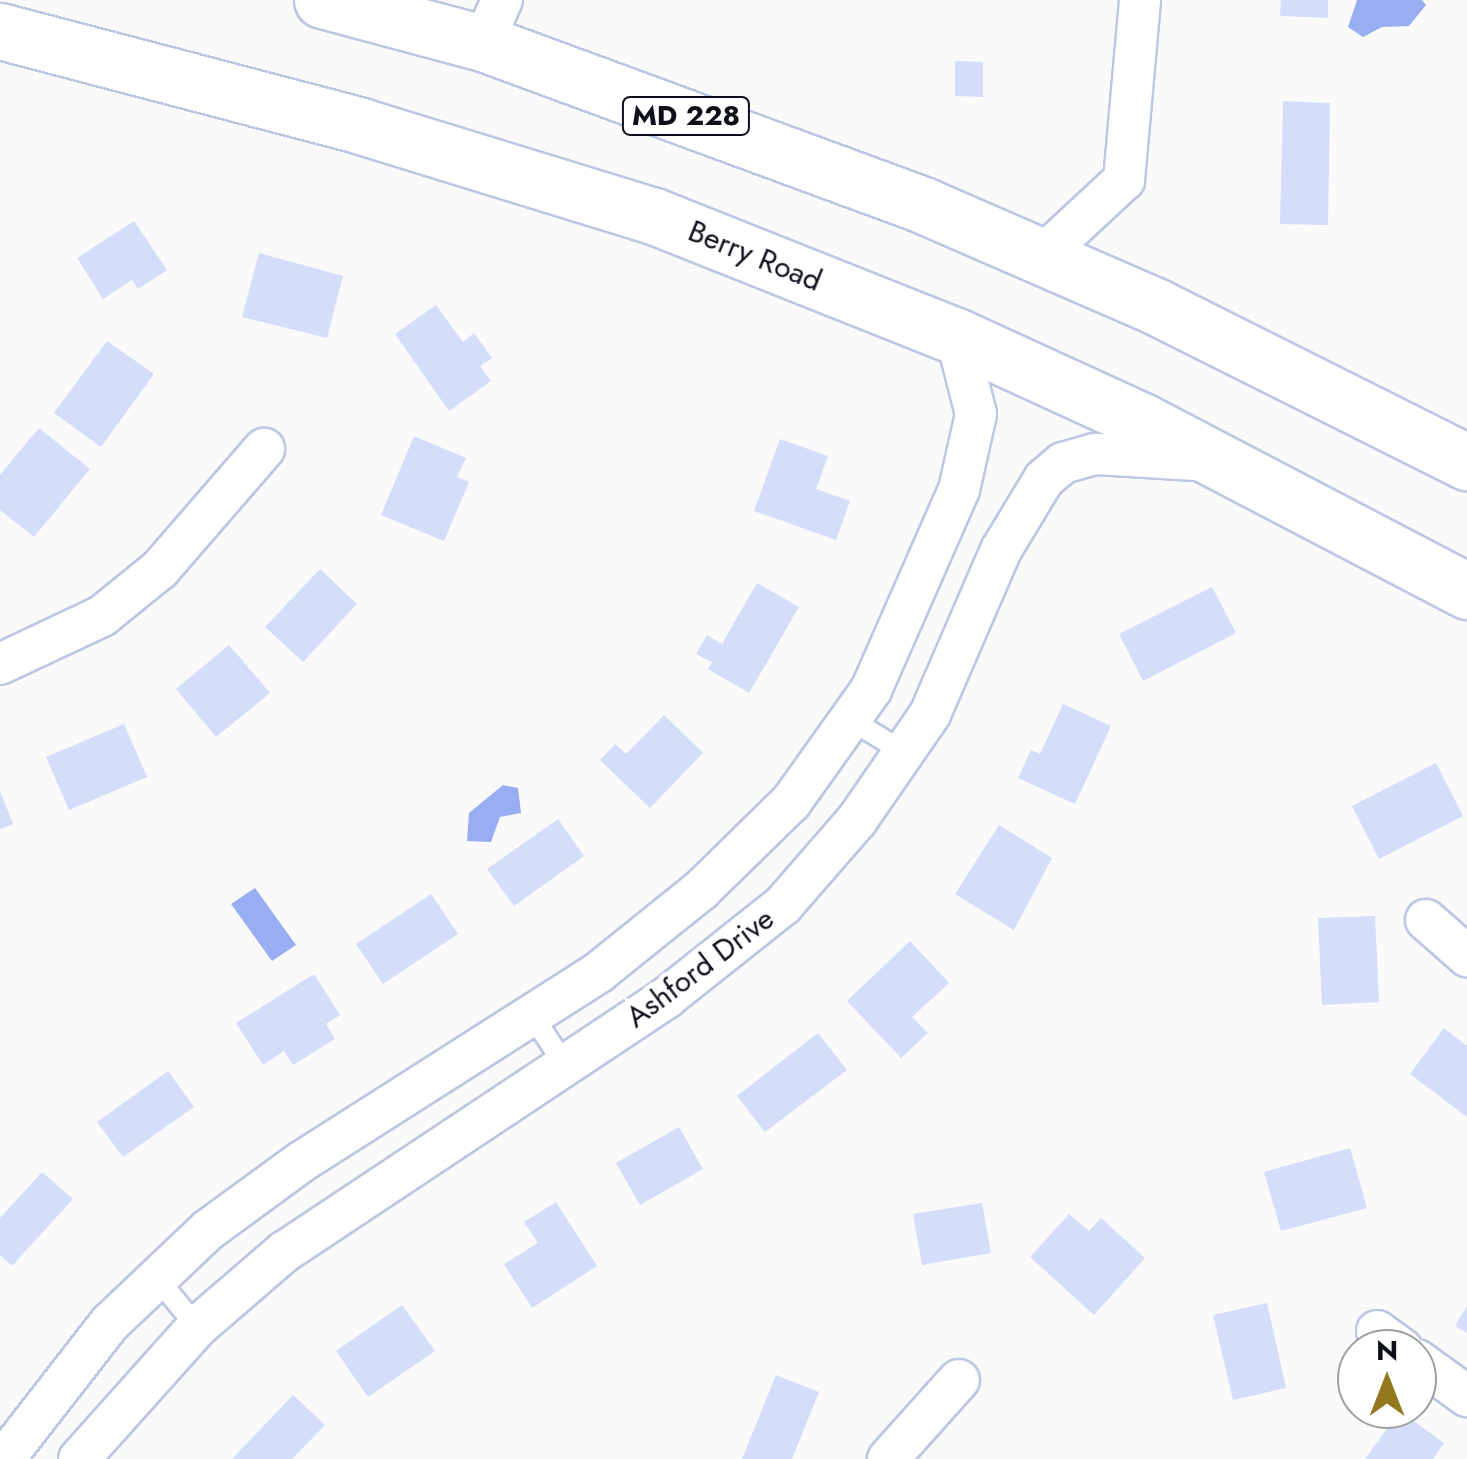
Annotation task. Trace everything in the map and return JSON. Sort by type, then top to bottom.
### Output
[{"type":"highway","name":"MD 228","points":[[322,0],[492,22],[1156,306],[1467,462]]},
{"type":"highway","name":"Berry Road","points":[[0,31],[326,116],[654,216],[956,336],[1224,460],[1467,591]]},
{"type":"street","points":[[1040,258],[1124,180],[1140,0]]},
{"type":"street","name":"Ashford Drive","points":[[4,1459],[61,1380],[156,1277],[301,1162],[599,972],[701,890],[791,802],[853,722],[935,548],[974,444],[976,414],[956,336]]},
{"type":"street","points":[[0,664],[102,616],[160,570],[264,449]]},
{"type":"street","name":"Ashford Drive","points":[[79,1459],[197,1327],[284,1252],[713,964],[783,904],[904,753],[930,714],[1001,550],[1044,479],[1063,463],[1095,454],[1224,460]]},
{"type":"street","points":[[1426,920],[1467,956]]},
{"type":"street","points":[[1437,1374],[1467,1396]]},
{"type":"street","points":[[888,1459],[959,1380]]},
{"type":"lane","points":[[853,722],[904,753]]},
{"type":"lane","points":[[532,1015],[566,1065]]},
{"type":"lane","points":[[156,1277],[197,1327]]},
{"type":"water","points":[[1357,0],[1422,0],[1426,5],[1409,26],[1382,27],[1363,37],[1348,27]]},
{"type":"water","points":[[503,785],[518,788],[521,813],[500,817],[491,842],[467,841],[469,813]]},
{"type":"water","points":[[255,888],[296,945],[272,961],[231,904]]},
{"type":"building","points":[[1281,0],[1328,0],[1328,18],[1280,16]]},
{"type":"building","points":[[955,61],[983,62],[983,97],[955,96]]},
{"type":"building","points":[[1283,101],[1330,103],[1328,225],[1280,224]]},
{"type":"building","points":[[134,221],[167,270],[138,289],[132,280],[103,299],[77,258]]},
{"type":"building","points":[[259,253],[343,276],[327,338],[242,317]]},
{"type":"building","points":[[436,305],[463,342],[474,333],[492,358],[480,366],[491,381],[449,411],[395,334]]},
{"type":"building","points":[[107,341],[154,374],[101,447],[54,413]]},
{"type":"building","points":[[39,428],[90,469],[34,537],[0,510],[0,475]]},
{"type":"building","points":[[414,436],[466,458],[457,477],[469,482],[444,541],[381,515]]},
{"type":"building","points":[[780,439],[828,456],[816,489],[850,501],[836,540],[754,511]]},
{"type":"building","points":[[320,569],[357,604],[303,662],[265,627]]},
{"type":"building","points":[[757,583],[799,607],[749,693],[708,669],[712,662],[696,654],[707,635],[722,644]]},
{"type":"building","points":[[1212,587],[1236,633],[1143,681],[1119,634]]},
{"type":"building","points":[[229,645],[270,693],[216,737],[176,689]]},
{"type":"building","points":[[1063,704],[1111,726],[1075,804],[1018,778],[1031,750],[1040,754]]},
{"type":"building","points":[[664,715],[703,753],[650,808],[600,760],[615,744],[626,754]]},
{"type":"building","points":[[124,724],[147,777],[69,810],[46,757]]},
{"type":"building","points":[[1436,763],[1463,816],[1379,859],[1352,806]]},
{"type":"building","points":[[0,791],[13,824],[0,829]]},
{"type":"building","points":[[558,819],[584,856],[514,906],[487,869]]},
{"type":"building","points":[[999,825],[1052,858],[1014,930],[955,894]]},
{"type":"building","points":[[431,894],[458,934],[383,984],[356,944]]},
{"type":"building","points":[[1375,916],[1379,1002],[1322,1005],[1318,918]]},
{"type":"building","points":[[910,941],[949,983],[912,1017],[928,1033],[901,1058],[847,1001]]},
{"type":"building","points":[[314,974],[340,1015],[326,1024],[335,1039],[293,1065],[284,1051],[263,1065],[236,1023]]},
{"type":"building","points":[[1444,1028],[1467,1046],[1467,1117],[1410,1074]]},
{"type":"building","points":[[818,1033],[847,1070],[765,1132],[737,1096]]},
{"type":"building","points":[[168,1071],[194,1107],[123,1157],[97,1122]]},
{"type":"building","points":[[679,1127],[703,1169],[640,1205],[616,1163]]},
{"type":"building","points":[[1350,1148],[1367,1208],[1281,1231],[1264,1172]]},
{"type":"building","points":[[42,1172],[73,1199],[12,1266],[0,1255],[0,1218]]},
{"type":"building","points":[[556,1202],[597,1266],[532,1308],[504,1264],[538,1243],[524,1222]]},
{"type":"building","points":[[982,1203],[991,1253],[922,1265],[913,1214]]},
{"type":"building","points":[[1069,1214],[1089,1231],[1101,1218],[1145,1258],[1094,1315],[1030,1257]]},
{"type":"building","points":[[1267,1303],[1286,1388],[1233,1400],[1213,1315]]},
{"type":"building","points":[[402,1305],[435,1351],[368,1397],[336,1351]]},
{"type":"building","points":[[1467,1306],[1467,1333],[1455,1326]]},
{"type":"building","points":[[776,1375],[819,1392],[792,1459],[742,1459]]},
{"type":"building","points":[[293,1395],[325,1425],[292,1459],[232,1459]]},
{"type":"building","points":[[1387,1429],[1425,1429],[1444,1443],[1433,1459],[1365,1459]]}]
